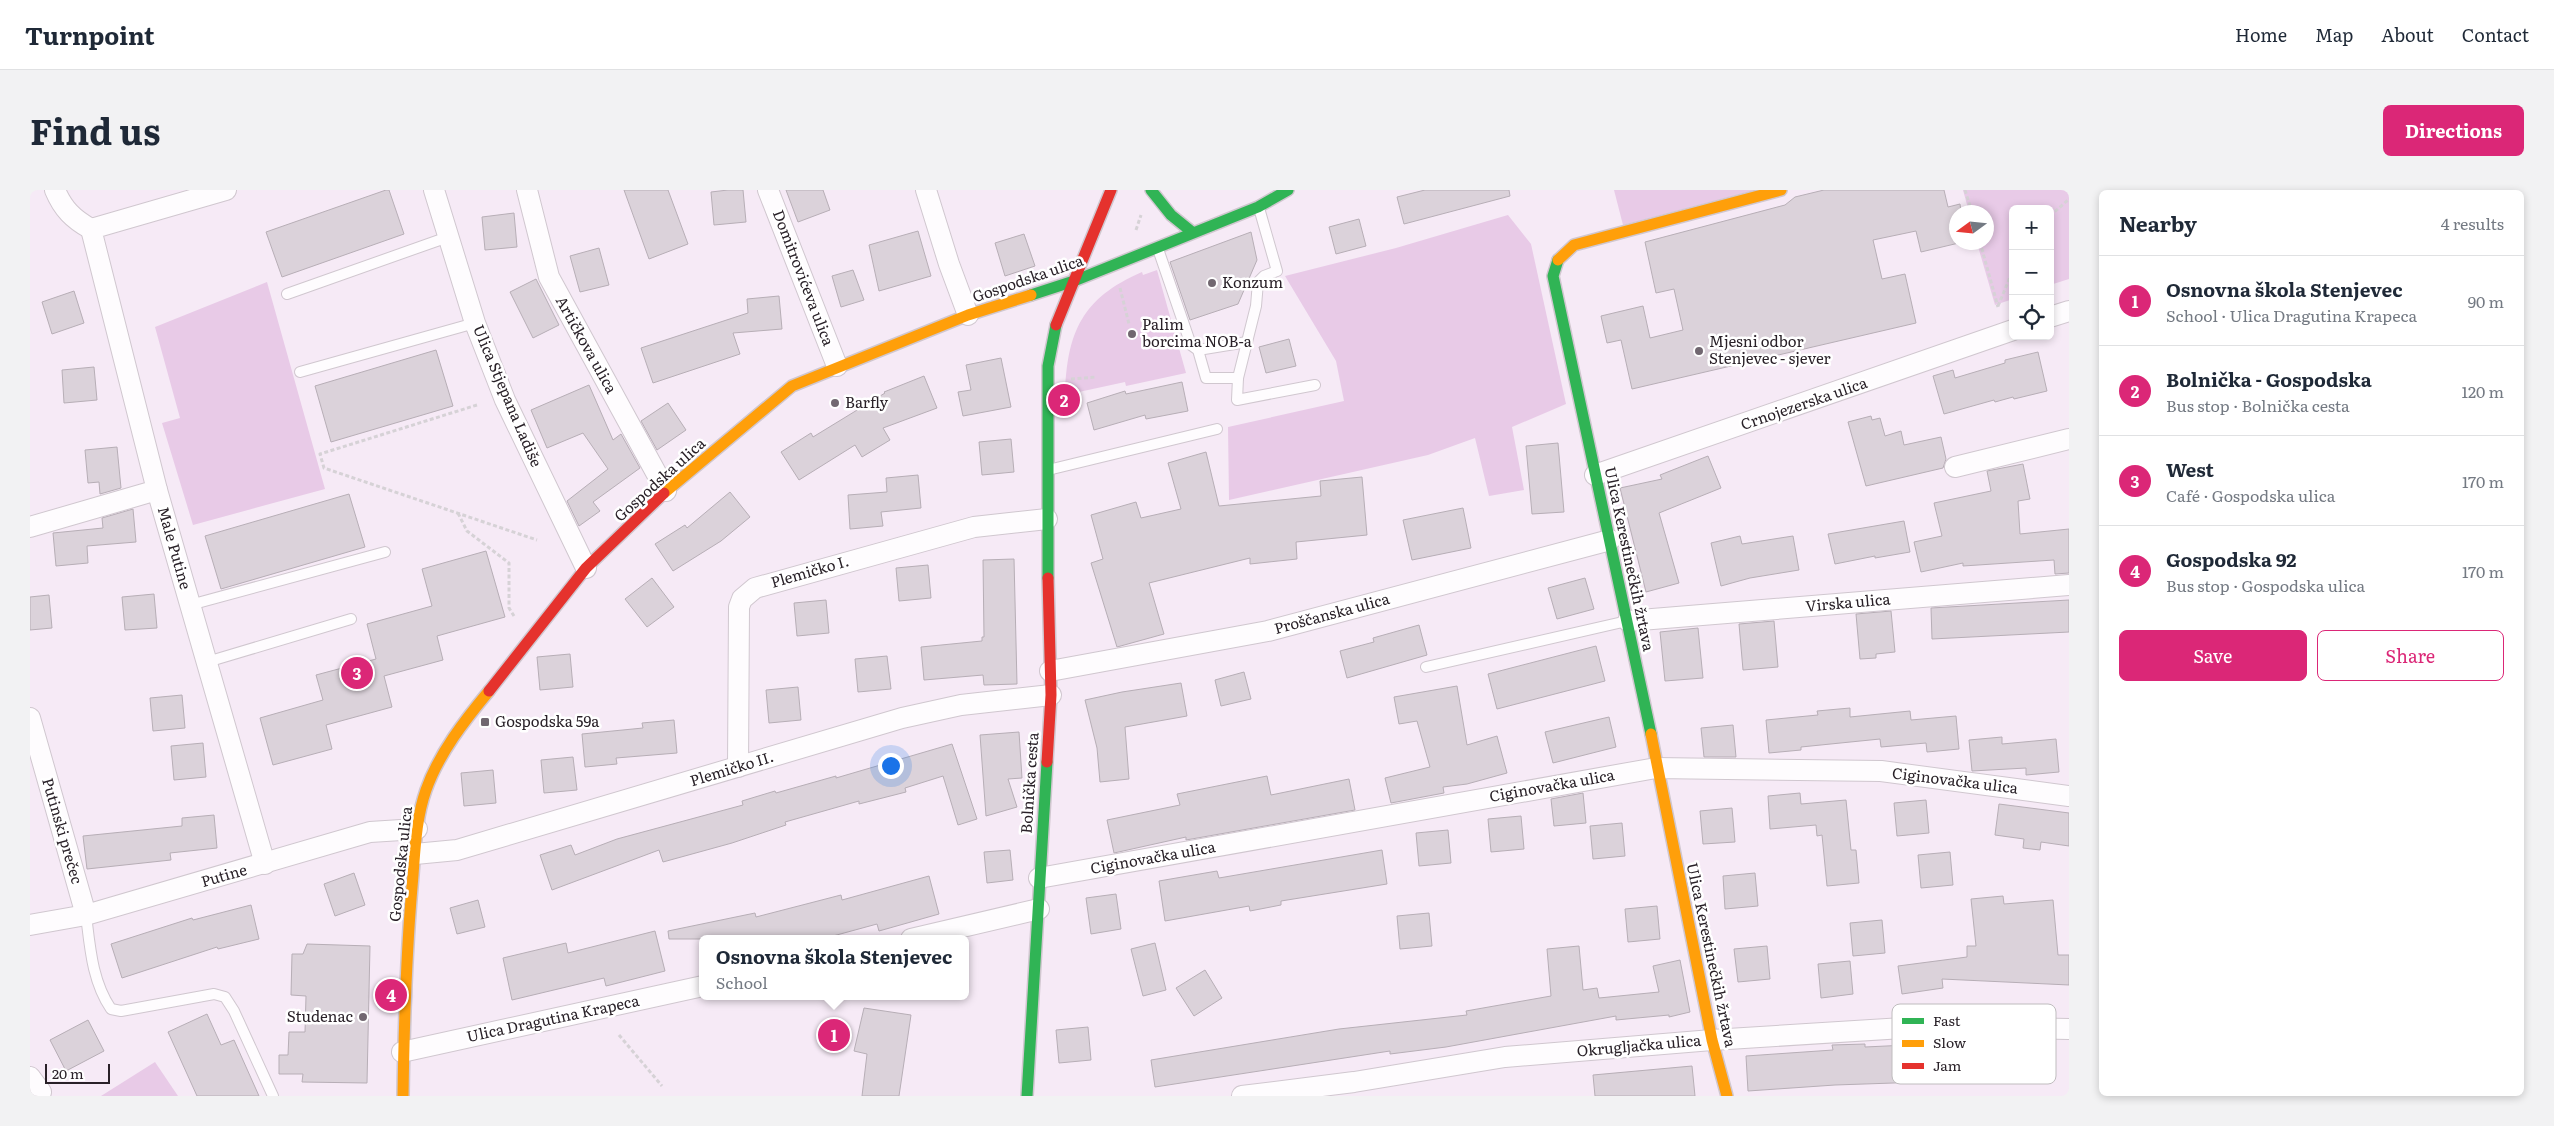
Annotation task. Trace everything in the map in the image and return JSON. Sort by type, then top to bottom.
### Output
[{"type":"street","points":[[55,190],[61,206],[75,220],[91,229],[177,196],[226,190]]},
{"type":"street","name":"Ulica Stjepana Ladiše","points":[[434,190],[475,323],[505,400],[586,568]]},
{"type":"street","name":"Artičkova ulica","points":[[527,190],[549,277],[666,491]]},
{"type":"street","name":"Domitrovićeva ulica","points":[[768,190],[837,366]]},
{"type":"street","points":[[926,190],[948,264],[968,315]]},
{"type":"street","name":"Bolnička cesta","points":[[1027,1096],[1051,695],[1048,519],[1050,346],[1111,190]]},
{"type":"street","points":[[1151,190],[1171,215],[1192,232]]},
{"type":"street","name":"Gospodska ulica","points":[[403,1096],[402,1052],[405,968],[417,829],[426,790],[439,762],[467,718],[586,568],[666,491],[792,386],[837,366],[968,315],[1074,281],[1157,246],[1258,207],[1288,190]]},
{"type":"street","name":"Ulica Kerestinečkih žrtava","points":[[1727,1096],[1712,1040],[1628,621],[1553,276],[1556,262],[1561,254],[1574,245],[1781,190]]},
{"type":"street","name":"Male Putine","points":[[91,229],[157,490],[265,864]]},
{"type":"street","points":[[2054,316],[2069,311]]},
{"type":"street","name":"Crnojezerska ulica","points":[[1595,475],[2009,331]]},
{"type":"street","points":[[1955,466],[2069,439]]},
{"type":"street","points":[[30,527],[157,490]]},
{"type":"street","name":"Plemičko I.","points":[[738,768],[740,607],[742,599],[756,588],[974,527],[1048,519]]},
{"type":"street","name":"Proščanska ulica","points":[[1050,671],[1268,631],[1610,540]]},
{"type":"street","name":"Virska ulica","points":[[1628,621],[2069,585]]},
{"type":"street","name":"Plemičko II.","points":[[415,854],[457,850],[902,718],[961,705],[1051,695]]},
{"type":"street","name":"Putinski prečec","points":[[30,718],[86,915]]},
{"type":"street","name":"Ciginovačka ulica","points":[[1040,878],[1656,768],[1881,772],[2069,796]]},
{"type":"street","name":"Putine","points":[[30,925],[86,915],[370,832],[417,829]]},
{"type":"street","points":[[928,935],[1038,909]]},
{"type":"street","name":"Ulica Dragutina Krapeca","points":[[402,1052],[699,987]]},
{"type":"street","name":"Okrugljačka ulica","points":[[1242,1096],[1354,1082],[1504,1057],[1712,1040],[1892,1029]]},
{"type":"street","name":"Okrugljačka ulica","points":[[2056,1029],[2069,1029]]},
{"type":"lane","points":[[1258,207],[1277,271],[1264,276],[1258,282],[1256,306],[1238,378],[1237,400],[1315,385]]},
{"type":"lane","points":[[287,294],[448,237]]},
{"type":"lane","points":[[1157,246],[1191,345],[1198,350],[1206,378],[1238,378]]},
{"type":"lane","points":[[300,372],[475,323]]},
{"type":"lane","points":[[1198,350],[1247,342]]},
{"type":"lane","points":[[1048,471],[1217,429]]},
{"type":"lane","points":[[190,605],[385,552]]},
{"type":"lane","points":[[207,662],[351,619]]},
{"type":"lane","points":[[1426,667],[1607,624],[1628,621]]},
{"type":"lane","points":[[86,915],[94,970],[100,993],[111,1009],[121,1011],[214,994],[225,997],[234,1011],[273,1096]]},
{"type":"path","points":[[1965,190],[1970,205]]},
{"type":"path","points":[[2054,212],[2069,199]]},
{"type":"path","points":[[1134,238],[1142,213]]},
{"type":"path","points":[[1982,250],[1998,307],[2009,280]]},
{"type":"path","points":[[1121,292],[1129,324]]},
{"type":"path","points":[[1073,379],[1096,377]]},
{"type":"path","points":[[477,405],[320,454],[324,468],[537,540]]},
{"type":"path","points":[[458,513],[467,531],[510,563],[510,608],[514,616]]},
{"type":"path","points":[[619,1035],[662,1086]]},
{"type":"shaded area","points":[[1614,190],[1755,190],[1623,225]]},
{"type":"shaded area","points":[[1963,190],[2069,190],[2069,279],[2054,284],[2054,205],[2009,205],[2009,300],[1995,305],[1979,250],[1994,250],[1994,205],[1967,205]]},
{"type":"shaded area","points":[[1508,215],[1531,244],[1566,404],[1512,427],[1524,490],[1489,496],[1475,438],[1428,455],[1229,500],[1228,427],[1344,401],[1336,361],[1285,276],[1396,248]]},
{"type":"shaded area","points":[[1157,270],[1186,373],[1126,386],[1125,382],[1065,395],[1069,353],[1074,335],[1092,306],[1105,293],[1122,282],[1142,272],[1143,275]]},
{"type":"shaded area","points":[[267,282],[325,489],[193,525],[162,423],[180,418],[155,327]]},
{"type":"shaded area","points":[[155,1062],[178,1096],[101,1096]]},
{"type":"building","points":[[389,190],[404,234],[282,277],[266,232]]},
{"type":"building","points":[[624,190],[668,190],[688,244],[649,259]]},
{"type":"building","points":[[743,190],[746,222],[714,225],[711,192]]},
{"type":"building","points":[[786,190],[823,190],[830,210],[798,222]]},
{"type":"building","points":[[1425,190],[1509,190],[1510,196],[1404,224],[1397,197]]},
{"type":"building","points":[[1824,190],[1944,190],[1949,207],[1949,245],[1921,252],[1916,231],[1873,240],[1882,279],[1905,274],[1916,323],[1632,389],[1621,340],[1607,343],[1601,316],[1643,306],[1650,338],[1683,330],[1674,289],[1656,293],[1645,242],[1785,205],[1795,197]]},
{"type":"building","points":[[514,213],[517,247],[485,250],[482,217]]},
{"type":"building","points":[[1359,219],[1366,246],[1336,254],[1329,227]]},
{"type":"building","points":[[918,231],[931,276],[879,291],[869,245]]},
{"type":"building","name":"Konzum","points":[[1251,232],[1257,260],[1238,304],[1190,320],[1170,262]]},
{"type":"building","points":[[1024,234],[1035,266],[1005,276],[995,243]]},
{"type":"building","points":[[599,248],[609,285],[580,292],[570,256]]},
{"type":"building","points":[[853,270],[864,300],[841,307],[832,276]]},
{"type":"building","points":[[536,279],[559,325],[533,338],[510,292]]},
{"type":"building","points":[[74,291],[84,323],[52,334],[42,302]]},
{"type":"building","points":[[779,296],[782,329],[733,333],[740,354],[653,383],[641,348],[748,313],[747,299]]},
{"type":"building","points":[[1289,339],[1296,366],[1266,373],[1259,347]]},
{"type":"building","points":[[436,350],[453,406],[331,442],[315,386]]},
{"type":"building","points":[[2038,352],[2047,391],[2014,399],[2013,397],[1995,402],[1994,400],[1944,414],[1933,376],[1953,370],[1955,378],[2005,363],[2005,360]]},
{"type":"building","points":[[1001,358],[1011,407],[963,416],[958,392],[971,390],[966,365]]},
{"type":"building","points":[[94,367],[97,400],[64,403],[62,370]]},
{"type":"building","points":[[924,376],[937,408],[883,428],[890,440],[862,457],[855,445],[799,480],[781,452],[811,433],[813,437],[884,392]]},
{"type":"building","points":[[1182,382],[1188,411],[1146,419],[1145,415],[1094,430],[1087,403],[1125,391],[1126,394]]},
{"type":"building","points":[[589,385],[613,440],[621,434],[640,468],[593,502],[600,511],[579,526],[567,501],[608,469],[583,433],[547,448],[531,410]]},
{"type":"building","points":[[668,403],[686,430],[657,450],[641,421]]},
{"type":"building","points":[[1871,416],[1872,420],[1880,418],[1885,436],[1901,431],[1904,445],[1941,437],[1946,459],[1943,468],[1866,486],[1848,422]]},
{"type":"building","points":[[1011,439],[1014,472],[982,475],[979,442]]},
{"type":"building","points":[[1558,443],[1564,512],[1532,514],[1526,446]]},
{"type":"building","points":[[117,447],[121,488],[100,494],[99,482],[88,483],[85,450]]},
{"type":"building","points":[[1206,452],[1219,506],[1321,496],[1320,481],[1362,477],[1367,535],[1296,542],[1297,559],[1250,564],[1250,558],[1149,583],[1164,634],[1117,647],[1091,563],[1103,559],[1091,515],[1136,502],[1141,518],[1181,509],[1168,463]]},
{"type":"building","points":[[1708,456],[1721,488],[1659,513],[1679,583],[1646,592],[1620,488],[1662,479],[1660,475]]},
{"type":"building","points":[[2023,464],[2030,499],[2018,501],[2020,534],[2069,529],[2069,573],[2055,574],[2054,560],[1963,566],[1963,563],[1921,572],[1914,542],[1942,536],[1934,503],[1991,491],[1987,471]]},
{"type":"building","points":[[918,475],[921,508],[881,512],[883,526],[850,529],[848,495],[887,492],[886,478]]},
{"type":"building","points":[[730,492],[750,517],[721,541],[673,571],[655,544],[685,525],[687,528]]},
{"type":"building","points":[[349,494],[365,547],[221,589],[205,536]]},
{"type":"building","points":[[1463,508],[1471,548],[1412,560],[1403,520]]},
{"type":"building","points":[[133,509],[136,542],[87,546],[88,563],[56,566],[53,533],[103,528],[102,518]]},
{"type":"building","points":[[1904,521],[1910,552],[1875,558],[1875,556],[1835,564],[1828,534]]},
{"type":"building","points":[[1740,536],[1742,544],[1793,536],[1799,570],[1750,578],[1721,586],[1711,543]]},
{"type":"building","points":[[486,551],[505,617],[437,636],[443,660],[384,676],[392,707],[326,725],[332,749],[273,765],[260,718],[323,700],[316,675],[376,659],[367,624],[432,606],[422,569]]},
{"type":"building","points":[[1014,559],[1017,684],[984,685],[983,675],[924,680],[921,647],[982,641],[982,637],[984,637],[983,560]]},
{"type":"building","points":[[928,565],[931,598],[899,601],[896,568]]},
{"type":"building","points":[[652,578],[674,607],[647,627],[625,599]]},
{"type":"building","points":[[1585,578],[1594,609],[1557,619],[1548,588]]},
{"type":"building","points":[[154,594],[157,628],[125,630],[122,597]]},
{"type":"building","points":[[49,595],[52,628],[30,630],[30,597]]},
{"type":"building","points":[[826,600],[829,633],[797,636],[794,603]]},
{"type":"building","points":[[2069,600],[2069,632],[1932,639],[1931,608]]},
{"type":"building","points":[[1891,611],[1895,652],[1876,654],[1876,658],[1860,659],[1856,614]]},
{"type":"building","points":[[1774,621],[1778,667],[1743,670],[1739,624]]},
{"type":"building","points":[[1419,625],[1427,655],[1347,678],[1340,651],[1374,642],[1373,638]]},
{"type":"building","points":[[1698,628],[1703,678],[1665,681],[1660,632]]},
{"type":"building","points":[[1596,646],[1605,681],[1497,709],[1488,674]]},
{"type":"building","points":[[570,654],[573,687],[540,690],[537,657]]},
{"type":"building","points":[[887,656],[891,689],[858,692],[855,659]]},
{"type":"building","points":[[1244,672],[1251,699],[1221,706],[1215,680]]},
{"type":"building","points":[[1181,683],[1187,716],[1125,727],[1129,779],[1100,782],[1097,748],[1085,700]]},
{"type":"building","points":[[1457,686],[1467,745],[1497,736],[1507,773],[1467,784],[1443,787],[1444,793],[1391,803],[1385,778],[1430,767],[1417,721],[1399,724],[1394,697]]},
{"type":"building","points":[[798,687],[801,720],[769,723],[766,690]]},
{"type":"building","points":[[182,695],[185,728],[153,731],[150,698]]},
{"type":"building","points":[[1850,708],[1850,717],[1910,711],[1911,720],[1956,716],[1959,749],[1927,752],[1926,743],[1881,747],[1880,739],[1801,747],[1801,750],[1769,753],[1766,720],[1818,715],[1817,711]]},
{"type":"building","points":[[1609,717],[1616,747],[1553,763],[1545,732]]},
{"type":"building","points":[[674,720],[677,753],[616,758],[617,764],[585,767],[582,734],[643,728],[642,723]]},
{"type":"building","points":[[1733,725],[1736,757],[1704,757],[1701,728]]},
{"type":"building","points":[[1019,732],[1022,778],[1008,779],[1017,807],[986,816],[980,735]]},
{"type":"building","points":[[2002,737],[2002,744],[2056,739],[2059,772],[2026,775],[2026,768],[1972,771],[1969,740]]},
{"type":"building","points":[[203,743],[206,777],[174,780],[171,746]]},
{"type":"building","points":[[952,744],[977,819],[958,825],[943,776],[905,788],[906,792],[859,804],[859,801],[785,822],[786,825],[732,843],[663,862],[659,850],[552,890],[540,855],[571,845],[575,855],[617,839],[743,805],[742,801],[775,791],[776,793],[836,776],[836,778]]},
{"type":"building","points":[[573,757],[577,790],[544,793],[541,760]]},
{"type":"building","points":[[493,770],[496,803],[464,806],[461,773]]},
{"type":"building","points":[[1267,776],[1271,795],[1349,779],[1355,810],[1186,840],[1186,837],[1114,853],[1107,820],[1180,805],[1177,794]]},
{"type":"building","points":[[1583,793],[1586,823],[1554,826],[1551,799]]},
{"type":"building","points":[[1800,793],[1801,804],[1846,800],[1851,850],[1856,850],[1859,883],[1827,886],[1822,835],[1817,836],[1816,825],[1770,829],[1768,796]]},
{"type":"building","points":[[1926,800],[1929,833],[1897,836],[1894,803]]},
{"type":"building","points":[[1999,804],[2069,813],[2069,846],[2041,842],[2040,850],[2023,848],[2024,839],[1995,835]]},
{"type":"building","points":[[1732,808],[1735,842],[1703,844],[1700,811]]},
{"type":"building","points":[[214,815],[217,848],[170,853],[171,860],[87,869],[83,836],[182,826],[182,818]]},
{"type":"building","points":[[1521,816],[1524,849],[1491,852],[1488,819]]},
{"type":"building","points":[[1622,823],[1625,856],[1593,859],[1590,826]]},
{"type":"building","points":[[1448,830],[1451,863],[1419,866],[1416,833]]},
{"type":"building","points":[[1010,850],[1013,880],[987,883],[984,852]]},
{"type":"building","points":[[1382,850],[1387,884],[1281,901],[1281,905],[1250,911],[1249,906],[1165,921],[1159,881],[1217,871],[1219,878]]},
{"type":"building","points":[[1950,852],[1953,885],[1921,888],[1918,855]]},
{"type":"building","points":[[354,873],[365,905],[335,916],[324,884]]},
{"type":"building","points":[[1755,873],[1758,906],[1725,909],[1723,876]]},
{"type":"building","points":[[929,876],[939,914],[879,931],[877,924],[837,935],[699,935],[699,939],[669,939],[668,931],[755,913],[756,917],[841,895],[842,900]]},
{"type":"building","points":[[1116,894],[1121,929],[1091,934],[1086,898]]},
{"type":"building","points":[[2003,896],[2004,904],[2053,900],[2058,955],[2069,955],[2069,985],[1942,979],[1943,988],[1902,994],[1898,966],[1967,957],[1967,946],[1976,946],[1971,899]]},
{"type":"building","points":[[478,900],[485,927],[457,934],[450,908]]},
{"type":"building","points":[[251,905],[259,939],[218,949],[217,947],[122,978],[111,944],[192,918],[193,920]]},
{"type":"building","points":[[1657,906],[1660,939],[1628,942],[1625,909]]},
{"type":"building","points":[[1429,913],[1432,946],[1400,949],[1397,916]]},
{"type":"building","points":[[1882,920],[1885,953],[1853,956],[1850,923]]},
{"type":"building","points":[[655,931],[665,971],[606,986],[604,978],[512,1000],[503,958],[566,943],[568,953]]},
{"type":"building","points":[[1155,943],[1166,990],[1143,996],[1131,949]]},
{"type":"building","points":[[307,944],[370,946],[367,1083],[302,1082],[303,1074],[279,1074],[279,1055],[288,1055],[289,1032],[305,1032],[306,996],[291,995],[292,954],[303,954]]},
{"type":"building","points":[[1579,946],[1583,990],[1597,988],[1599,998],[1659,992],[1653,966],[1680,960],[1690,1012],[1669,1017],[1669,1015],[1616,1020],[1616,1016],[1446,1047],[1390,1054],[1390,1051],[1155,1087],[1151,1060],[1339,1029],[1467,1015],[1466,1011],[1551,996],[1547,949]]},
{"type":"building","points":[[1767,946],[1770,979],[1738,982],[1734,949]]},
{"type":"building","points":[[1850,961],[1853,994],[1821,998],[1818,964]]},
{"type":"building","points":[[1205,970],[1222,998],[1194,1016],[1176,988]]},
{"type":"building","points":[[864,1008],[911,1015],[899,1096],[862,1096],[867,1054],[854,1051]]},
{"type":"building","points":[[207,1014],[221,1045],[234,1040],[259,1096],[197,1096],[168,1032]]},
{"type":"building","points":[[88,1020],[104,1051],[66,1071],[50,1040]]},
{"type":"building","points":[[1088,1027],[1091,1060],[1059,1063],[1056,1030]]},
{"type":"building","points":[[1865,1044],[1865,1047],[1892,1046],[1892,1083],[1748,1091],[1746,1056],[1833,1050],[1832,1045]]},
{"type":"building","points":[[1692,1066],[1695,1096],[1595,1096],[1593,1075]]},
{"type":"traffic: fast","points":[[1151,190],[1171,215],[1192,232]]},
{"type":"traffic: fast","points":[[1031,295],[1074,281],[1258,207],[1288,190]]},
{"type":"traffic: fast","points":[[1558,260],[1553,276],[1651,734]]},
{"type":"traffic: fast","points":[[1048,578],[1048,366],[1056,325]]},
{"type":"traffic: fast","points":[[1027,1096],[1047,762]]},
{"type":"traffic: slow","points":[[1558,260],[1574,245],[1781,190]]},
{"type":"traffic: slow","points":[[664,493],[792,386],[968,315],[1031,295]]},
{"type":"traffic: slow","points":[[403,1096],[408,939],[415,850],[422,802],[431,776],[445,750],[489,691]]},
{"type":"traffic: slow","points":[[1651,734],[1712,1040],[1727,1096]]},
{"type":"traffic: jam","points":[[1056,325],[1111,190]]},
{"type":"traffic: jam","points":[[489,691],[586,568],[664,493]]},
{"type":"traffic: jam","points":[[1047,762],[1051,695],[1048,578]]},
{"type":"place","name":"Konzum","points":[[1212,283]]},
{"type":"place","name":"Palim borcima NOB-a","points":[[1132,334]]},
{"type":"place","name":"Mjesni odbor Stenjevec - sjever","points":[[1699,351]]},
{"type":"place","name":"Bolnička - Gospodska","points":[[1064,400]]},
{"type":"place","name":"Barfly","points":[[835,403]]},
{"type":"place","name":"West","points":[[357,673]]},
{"type":"place","name":"Gospodska 59a","points":[[485,722]]},
{"type":"place","name":"Gospodska 92","points":[[391,995]]},
{"type":"place","name":"Studenac","points":[[363,1017]]},
{"type":"place","name":"Osnovna škola Stenjevec","points":[[834,1035]]}]
